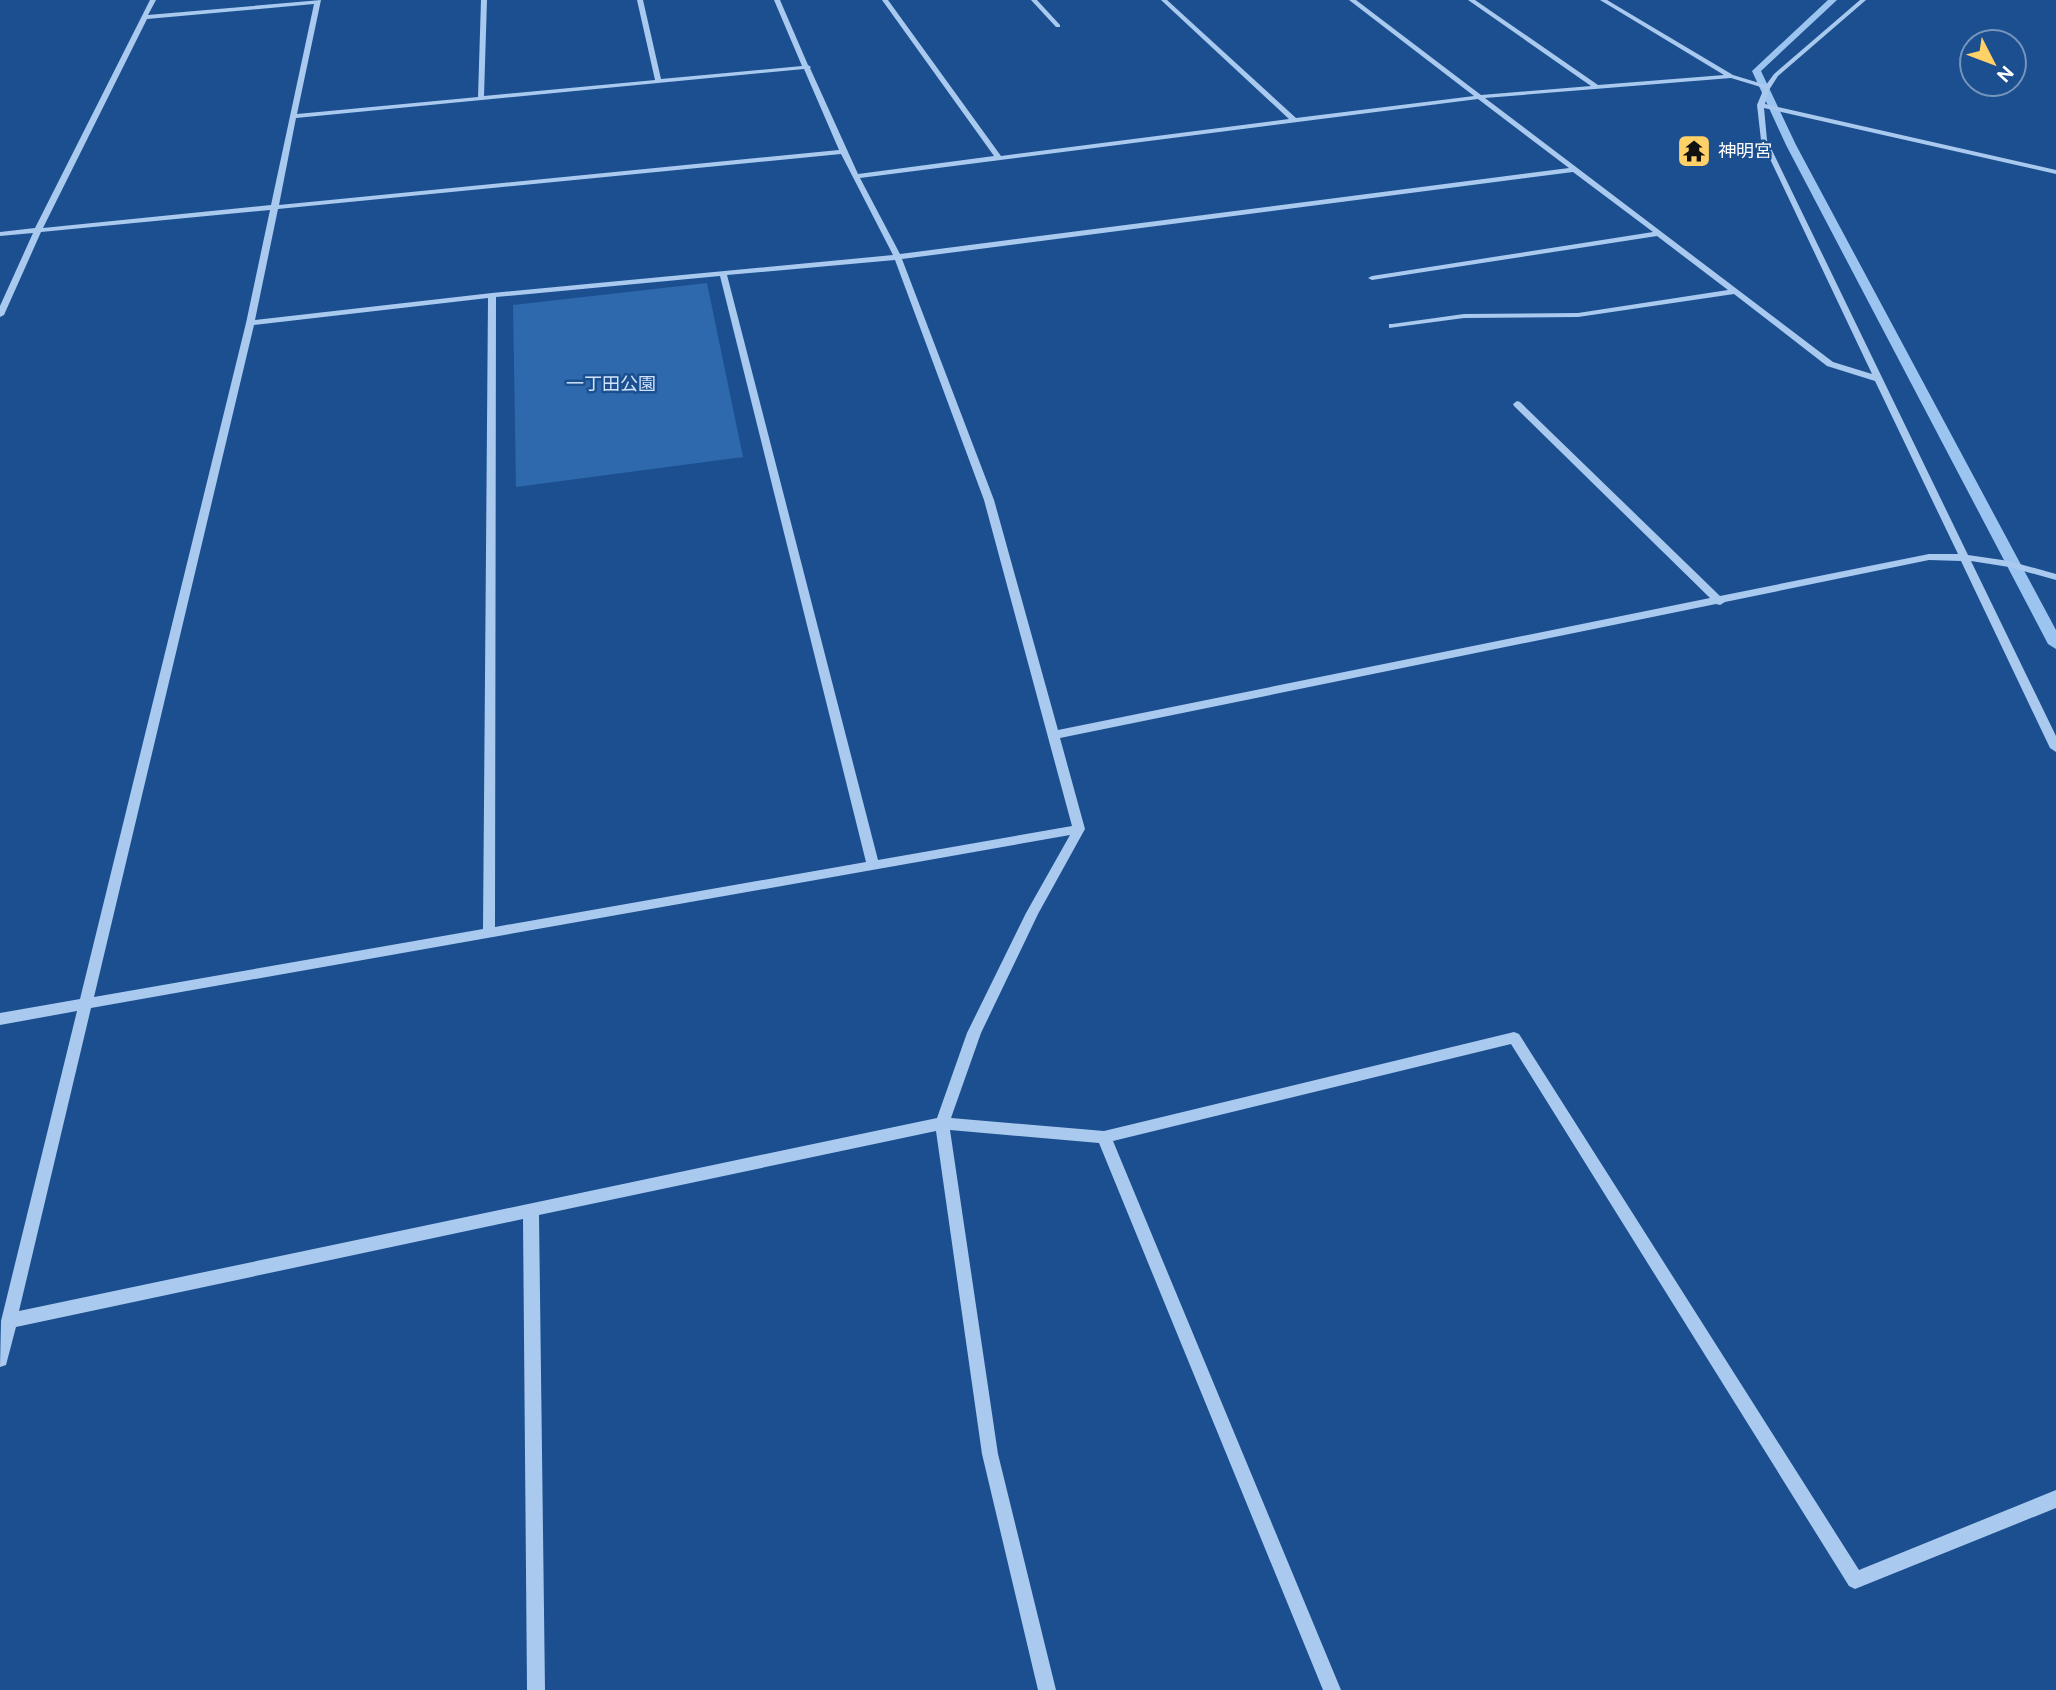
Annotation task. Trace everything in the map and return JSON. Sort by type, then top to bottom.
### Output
[{"type":"street","points":[[0,315],[38,230],[153,0]]},
{"type":"street","points":[[481,98],[484,0]]},
{"type":"street","points":[[640,0],[658,82]]},
{"type":"street","points":[[777,0],[843,152],[898,257],[989,500],[1079,829],[1032,913],[974,1033],[942,1123],[990,1454],[1047,1690]]},
{"type":"street","points":[[885,0],[999,158]]},
{"type":"street","points":[[1034,0],[1058,26]]},
{"type":"street","points":[[1164,0],[1295,121]]},
{"type":"street","points":[[1352,0],[1830,364],[1879,379]]},
{"type":"street","points":[[1471,0],[1597,88]]},
{"type":"street","points":[[1603,0],[1731,76],[1767,87]]},
{"type":"street","points":[[1863,0],[1776,75],[1760,104],[1759,121],[1764,140],[2056,748]]},
{"type":"street","points":[[0,1359],[250,323],[317,1],[146,17]]},
{"type":"street","points":[[295,116],[808,67]]},
{"type":"street","points":[[856,176],[1479,97],[1731,76]]},
{"type":"street","points":[[1760,104],[2056,172]]},
{"type":"street","points":[[0,234],[843,152]]},
{"type":"street","points":[[250,323],[492,295],[898,257],[1573,170]]},
{"type":"street","points":[[1371,278],[1657,234]]},
{"type":"street","points":[[723,273],[873,865]]},
{"type":"street","points":[[1392,326],[1464,316],[1578,315],[1734,292]]},
{"type":"street","points":[[489,931],[492,295]]},
{"type":"street","points":[[1517,404],[1720,602]]},
{"type":"street","points":[[1054,735],[1720,602],[1929,557],[1964,556],[2007,562],[2056,577]]},
{"type":"street","points":[[0,1019],[1079,829]]},
{"type":"street","points":[[9,1321],[942,1123],[1104,1137],[1514,1038],[1855,1580],[2056,1499]]},
{"type":"street","points":[[1104,1137],[1332,1690]]},
{"type":"street","points":[[531,1212],[536,1690]]},
{"type":"green space","name":"一丁田公園","points":[[707,283],[743,457],[516,487],[513,305]]},
{"type":"waterway","points":[[1833,0],[1756,71],[1791,145],[2056,644]]},
{"type":"place","name":"神明宮","points":[[1694,151]]}]
